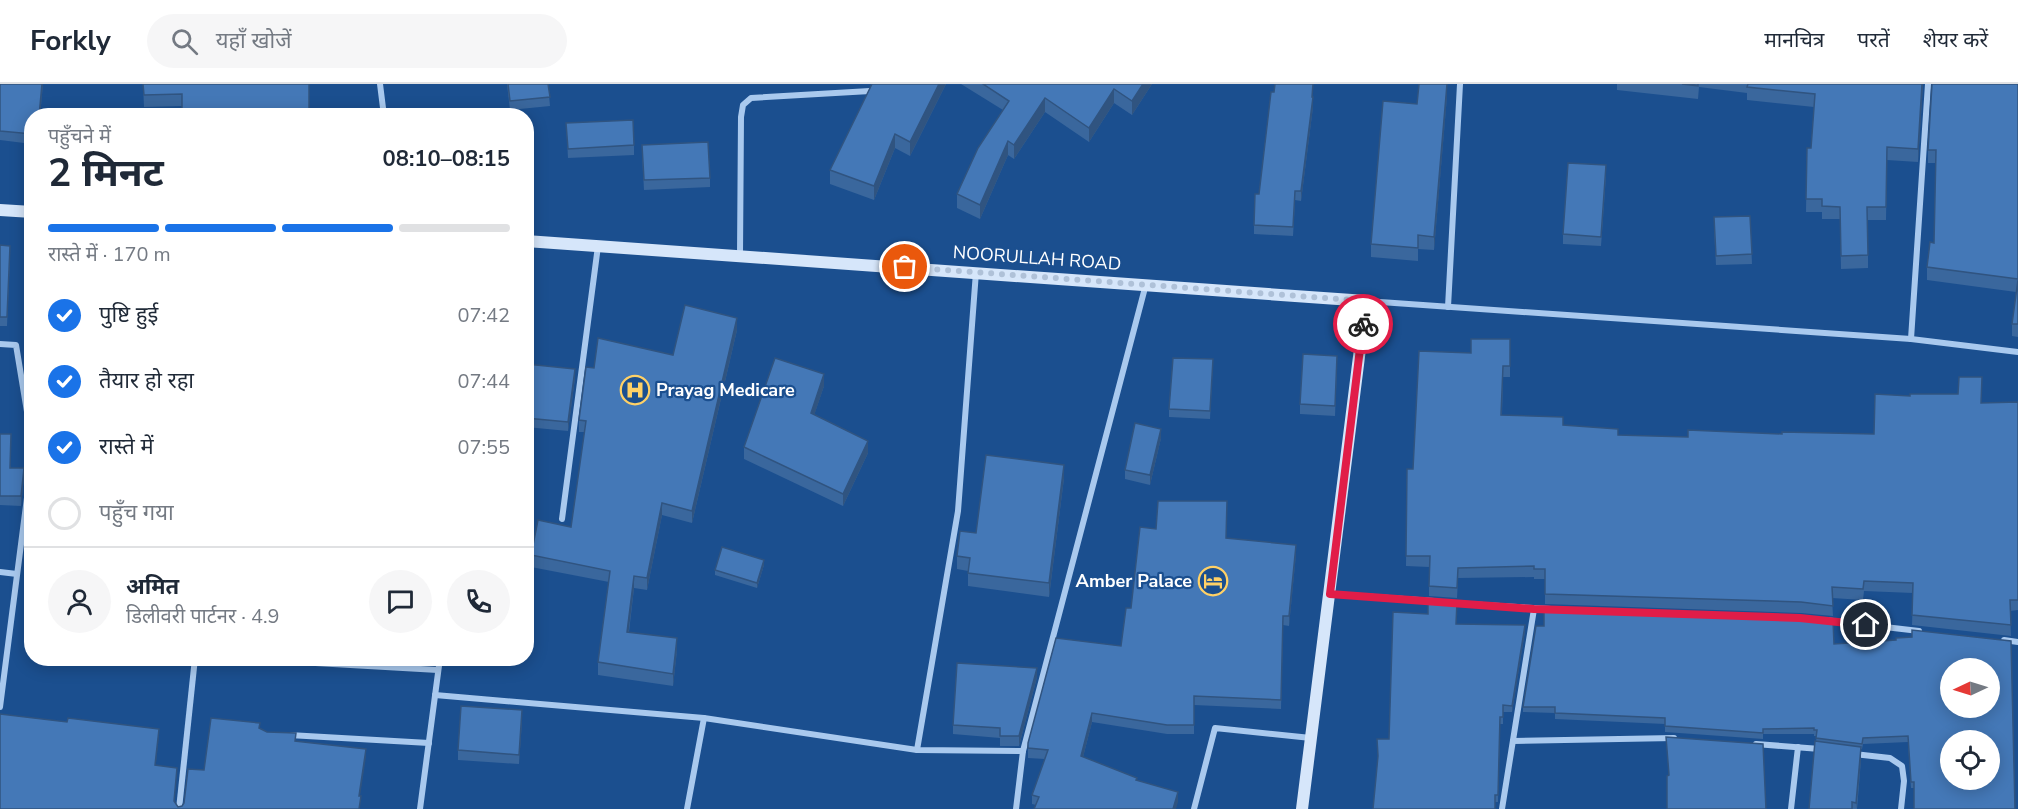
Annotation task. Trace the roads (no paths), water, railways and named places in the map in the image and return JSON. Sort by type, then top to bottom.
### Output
[{"type":"main road","points":[[0,210],[24,212]]},
{"type":"main road","name":"NOORULLAH ROAD","points":[[534,242],[1366,301]]},
{"type":"main road","points":[[1302,809],[1366,301]]},
{"type":"street","points":[[380,84],[383,108]]},
{"type":"street","points":[[1448,307],[1460,84]]},
{"type":"street","points":[[1911,339],[1928,84]]},
{"type":"street","points":[[740,255],[743,105],[751,98],[870,91]]},
{"type":"street","points":[[562,519],[598,246]]},
{"type":"street","points":[[917,750],[958,511],[976,272]]},
{"type":"street","points":[[1016,809],[1023,751],[1147,284]]},
{"type":"street","points":[[1366,301],[1911,339],[2018,352]]},
{"type":"street","points":[[0,344],[16,345],[24,394]]},
{"type":"street","points":[[0,707],[24,520]]},
{"type":"street","points":[[0,572],[17,574]]},
{"type":"street","points":[[1330,594],[1557,609]]},
{"type":"street","points":[[1502,809],[1534,609]]},
{"type":"street","points":[[1812,619],[1926,632]]},
{"type":"street","points":[[1995,639],[2018,642]]},
{"type":"street","points":[[179,809],[194,666]]},
{"type":"street","points":[[367,666],[438,670]]},
{"type":"street","points":[[420,809],[439,666]]},
{"type":"street","points":[[435,695],[704,718],[917,750],[1023,751]]},
{"type":"street","points":[[687,809],[704,718]]},
{"type":"street","points":[[1194,809],[1215,728],[1311,738]]},
{"type":"street","points":[[278,734],[429,742]]},
{"type":"street","points":[[1513,741],[1685,738]]},
{"type":"street","points":[[1753,743],[1833,751]]},
{"type":"street","points":[[1791,809],[1798,747]]},
{"type":"street","points":[[1844,752],[1890,758],[1902,766],[1904,781],[1901,809]]},
{"type":"place","name":"Prayag Medicare","points":[[635,390]]},
{"type":"place","name":"Amber Palace","points":[[1213,581]]}]
